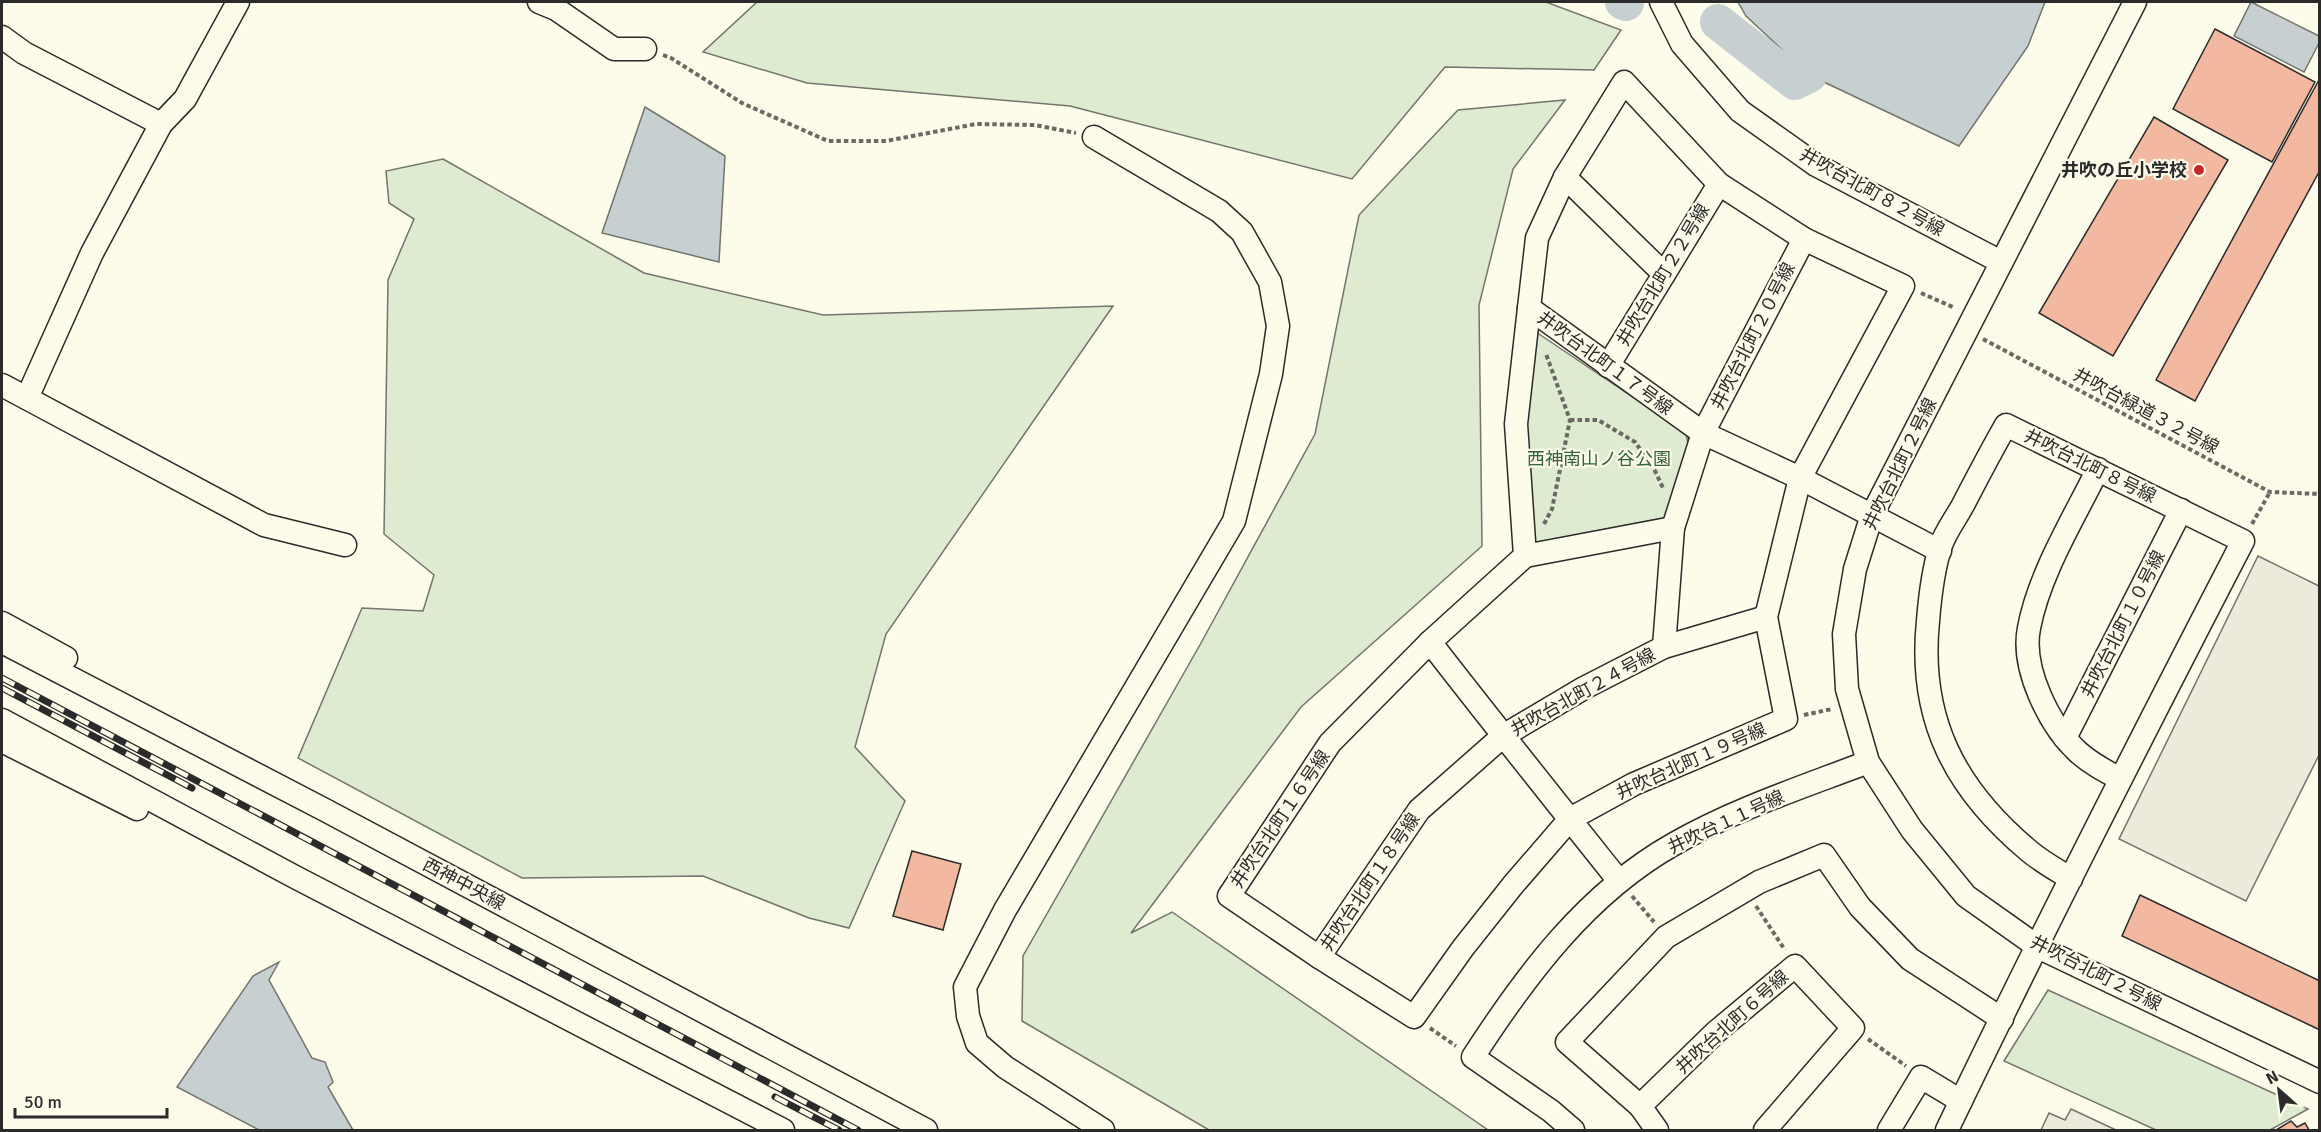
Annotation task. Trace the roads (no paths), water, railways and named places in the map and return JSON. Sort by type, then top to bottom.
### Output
[{"type":"street","points":[[27,398],[92,253],[161,124],[185,99],[238,2]]},
{"type":"street","points":[[539,2],[556,9],[614,50],[645,49]]},
{"type":"street","name":"井吹台北町８２号線","points":[[1661,2],[1682,44],[1740,111],[1816,165],[2001,262]]},
{"type":"street","name":"井吹台北町２号線","points":[[2135,2],[1872,515],[1855,569],[1844,634],[1847,689],[1868,762],[1912,830],[1966,896],[2038,947],[2319,1082]]},
{"type":"street","points":[[2,37],[24,53],[161,124]]},
{"type":"street","name":"井吹台北町１７号線","points":[[1800,478],[1903,286],[1804,239],[1719,184],[1624,82],[1565,177],[1537,238],[1529,308],[1703,433],[1800,478],[1940,551]]},
{"type":"street","points":[[1094,137],[1219,212],[1242,232],[1270,282],[1278,326],[1271,374],[1234,521],[1005,910],[965,987],[968,1016],[977,1043],[1005,1067],[1103,1131]]},
{"type":"street","points":[[1565,177],[1664,274]]},
{"type":"street","name":"井吹台北町２２号線","points":[[1608,366],[1719,184]]},
{"type":"street","name":"井吹台北町２０号線","points":[[1664,647],[1673,528],[1703,433],[1804,239]]},
{"type":"street","points":[[1524,556],[1516,424],[1529,308]]},
{"type":"street","points":[[2,385],[264,525],[345,545]]},
{"type":"street","name":"井吹台北町８号線","points":[[2071,879],[2031,853],[1997,822],[1966,785],[1943,743],[1930,702],[1926,669],[1926,634],[1931,587],[1940,551],[2006,425],[2243,541],[2120,779]]},
{"type":"street","points":[[1947,1131],[2120,779],[2079,753],[2065,738],[2040,700],[2030,664],[2028,630],[2039,592],[2098,469]]},
{"type":"street","name":"井吹台北町１９号線","points":[[1570,819],[1634,784],[1785,719],[1766,617],[1800,478]]},
{"type":"street","name":"井吹台北町１０号線","points":[[2065,738],[2181,510]]},
{"type":"street","points":[[1619,881],[1430,642],[1524,556],[1673,528]]},
{"type":"street","name":"井吹台北町２４号線","points":[[1503,736],[1584,688],[1664,647],[1766,617]]},
{"type":"street","points":[[2,623],[224,745],[518,913]]},
{"type":"street","name":"西神中央線","points":[[2,642],[325,810],[926,1131]]},
{"type":"street","name":"井吹台北町１６号線","points":[[1430,642],[1330,743],[1229,896],[1414,1017],[1485,921],[1570,819]]},
{"type":"street","points":[[2,720],[295,877],[783,1131]]},
{"type":"street","name":"井吹台北町１８号線","points":[[1319,957],[1419,810],[1503,736]]},
{"type":"street","points":[[2,741],[394,936],[487,977]]},
{"type":"street","name":"井吹台１１号線","points":[[1573,1131],[1551,1111],[1473,1057],[1514,994],[1560,938],[1619,881],[1674,844],[1745,809],[1868,762]]},
{"type":"street","points":[[1657,1131],[1640,1106],[1567,1042],[1666,937],[1759,882],[1824,855],[1860,907],[1910,959],[2002,1018]]},
{"type":"street","name":"井吹台北町６号線","points":[[1640,1106],[1716,1032],[1795,966],[1853,1028],[1765,1131]]},
{"type":"street","points":[[1889,1131],[1921,1077],[1961,1101]]},
{"type":"waterway","points":[[1718,22],[1795,82],[1809,75]]},
{"type":"railway","points":[[2,678],[858,1130]]},
{"type":"railway","points":[[2,688],[192,788]]},
{"type":"railway","points":[[775,1097],[839,1130]]},
{"type":"place","name":"井吹の丘小学校","points":[[2199,170]]},
{"type":"park label","name":"西神南山ノ谷公園","points":[[1599,459]]}]
